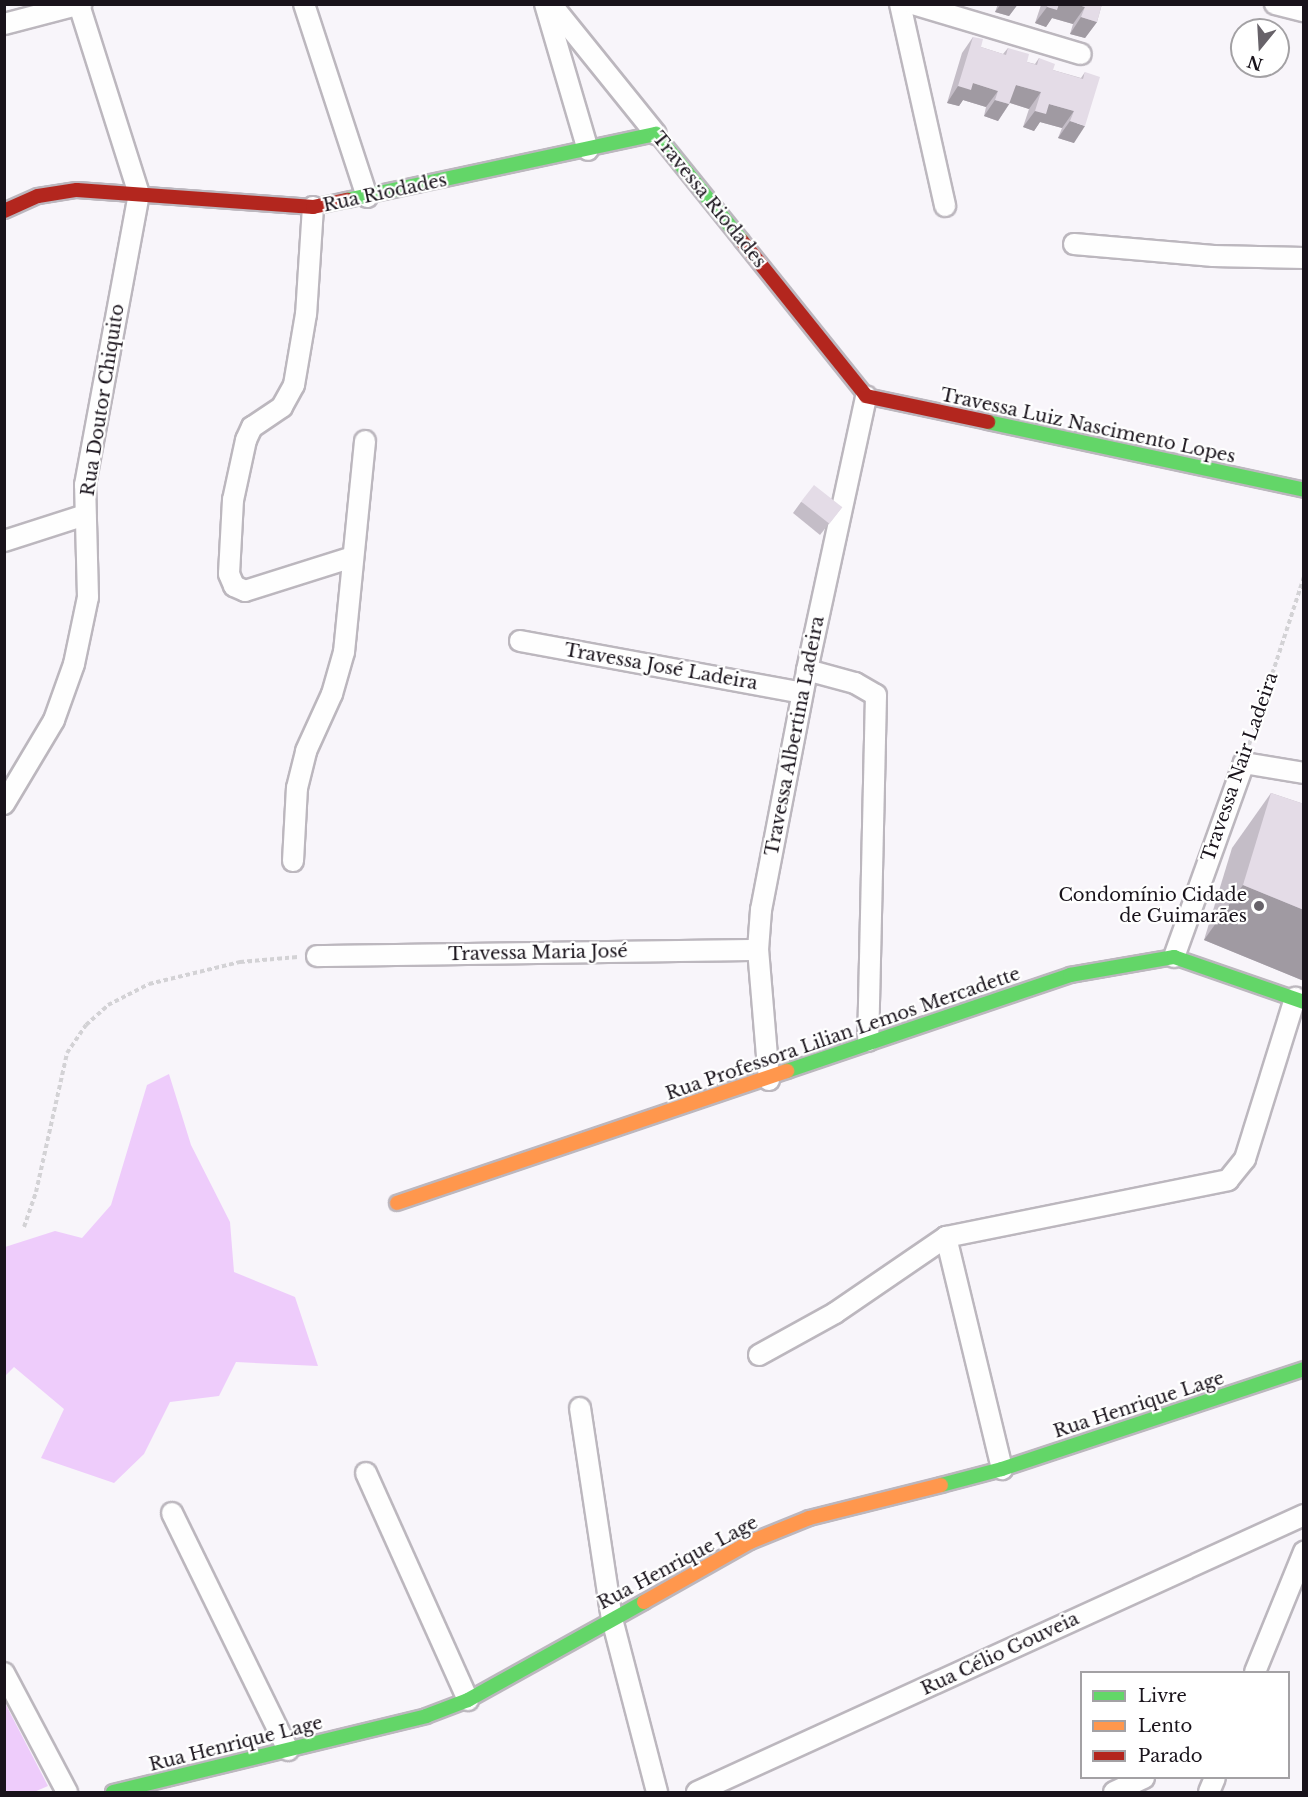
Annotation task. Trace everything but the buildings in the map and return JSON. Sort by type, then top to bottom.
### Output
[{"type":"street","points":[[304,4],[367,197]]},
{"type":"street","points":[[545,4],[588,150]]},
{"type":"street","name":"Travessa Riodades","points":[[551,4],[866,396]]},
{"type":"street","points":[[900,4],[945,206]]},
{"type":"street","points":[[913,4],[934,7],[1081,54]]},
{"type":"street","points":[[1275,4],[1304,11]]},
{"type":"street","points":[[4,24],[80,5],[139,194]]},
{"type":"street","name":"Rua Riodades","points":[[4,210],[38,196],[76,190],[313,207],[656,134]]},
{"type":"street","name":"Rua Doutor Chiquito","points":[[4,804],[54,720],[74,664],[88,597],[86,476],[139,194]]},
{"type":"street","points":[[313,207],[306,314],[294,385],[282,406],[252,427],[246,440],[233,500],[227,551],[229,574],[234,586],[245,591],[353,557]]},
{"type":"street","points":[[1074,244],[1213,256],[1304,258]]},
{"type":"street","name":"Travessa Luiz Nascimento Lopes","points":[[866,396],[1304,490]]},
{"type":"street","name":"Travessa Albertina Ladeira","points":[[769,1080],[759,950],[761,910],[802,693],[866,396]]},
{"type":"street","points":[[293,861],[297,788],[306,751],[332,694],[344,652],[365,441]]},
{"type":"street","points":[[4,541],[85,515]]},
{"type":"street","name":"Travessa José Ladeira","points":[[520,641],[802,693]]},
{"type":"street","points":[[807,670],[855,683],[876,695],[868,1041]]},
{"type":"street","points":[[1244,763],[1304,773]]},
{"type":"street","name":"Travessa Nair Ladeira","points":[[1174,957],[1244,763]]},
{"type":"street","name":"Travessa Maria José","points":[[317,956],[759,950]]},
{"type":"street","name":"Rua Professora Lilian Lemos Mercadette","points":[[397,1203],[769,1080],[868,1041],[1070,975],[1174,957],[1299,1000]]},
{"type":"street","points":[[759,1355],[835,1313],[946,1237],[1228,1180],[1245,1159],[1299,1000]]},
{"type":"street","points":[[946,1237],[1002,1469]]},
{"type":"street","name":"Rua Henrique Lage","points":[[113,1792],[426,1716],[468,1700],[750,1542],[809,1518],[1002,1469],[1304,1369]]},
{"type":"street","points":[[580,1408],[612,1619],[657,1792]]},
{"type":"street","points":[[366,1473],[468,1700]]},
{"type":"street","points":[[172,1513],[288,1750]]},
{"type":"street","name":"Rua Célio Gouveia","points":[[697,1792],[1304,1515]]},
{"type":"street","points":[[1255,1671],[1304,1552]]},
{"type":"street","points":[[4,1673],[67,1792]]},
{"type":"street","points":[[1114,1792],[1142,1779]]},
{"type":"path","name":"Travessa Nair Ladeira","points":[[1244,763],[1304,577]]},
{"type":"path","points":[[24,1227],[36,1192],[64,1062],[86,1025],[108,1005],[150,984],[193,971],[240,962],[317,956]]},
{"type":"shaded area","points":[[169,1074],[191,1145],[230,1222],[234,1272],[295,1297],[318,1366],[236,1362],[219,1396],[170,1402],[144,1454],[114,1483],[41,1458],[64,1409],[14,1367],[5,1376],[5,1247],[55,1231],[82,1238],[111,1205],[147,1085]]},
{"type":"shaded area","points":[[5,1703],[48,1786],[34,1792],[5,1792]]},
{"type":"traffic: fast","points":[[347,200],[656,134],[742,241]]},
{"type":"traffic: fast","points":[[988,422],[1304,490]]},
{"type":"traffic: fast","points":[[787,1071],[1070,975],[1174,957],[1304,1002]]},
{"type":"traffic: fast","points":[[941,1485],[1002,1469],[1304,1369]]},
{"type":"traffic: fast","points":[[113,1792],[426,1716],[468,1700],[644,1602]]},
{"type":"traffic: slow","points":[[397,1203],[787,1071]]},
{"type":"traffic: slow","points":[[644,1602],[750,1542],[809,1518],[941,1485]]},
{"type":"traffic: jam","points":[[4,211],[38,196],[77,190],[313,207],[347,200]]},
{"type":"traffic: jam","points":[[742,241],[866,396],[988,422]]},
{"type":"place","name":"Condomínio Cidade de Guimarães","points":[[1259,906]]}]
